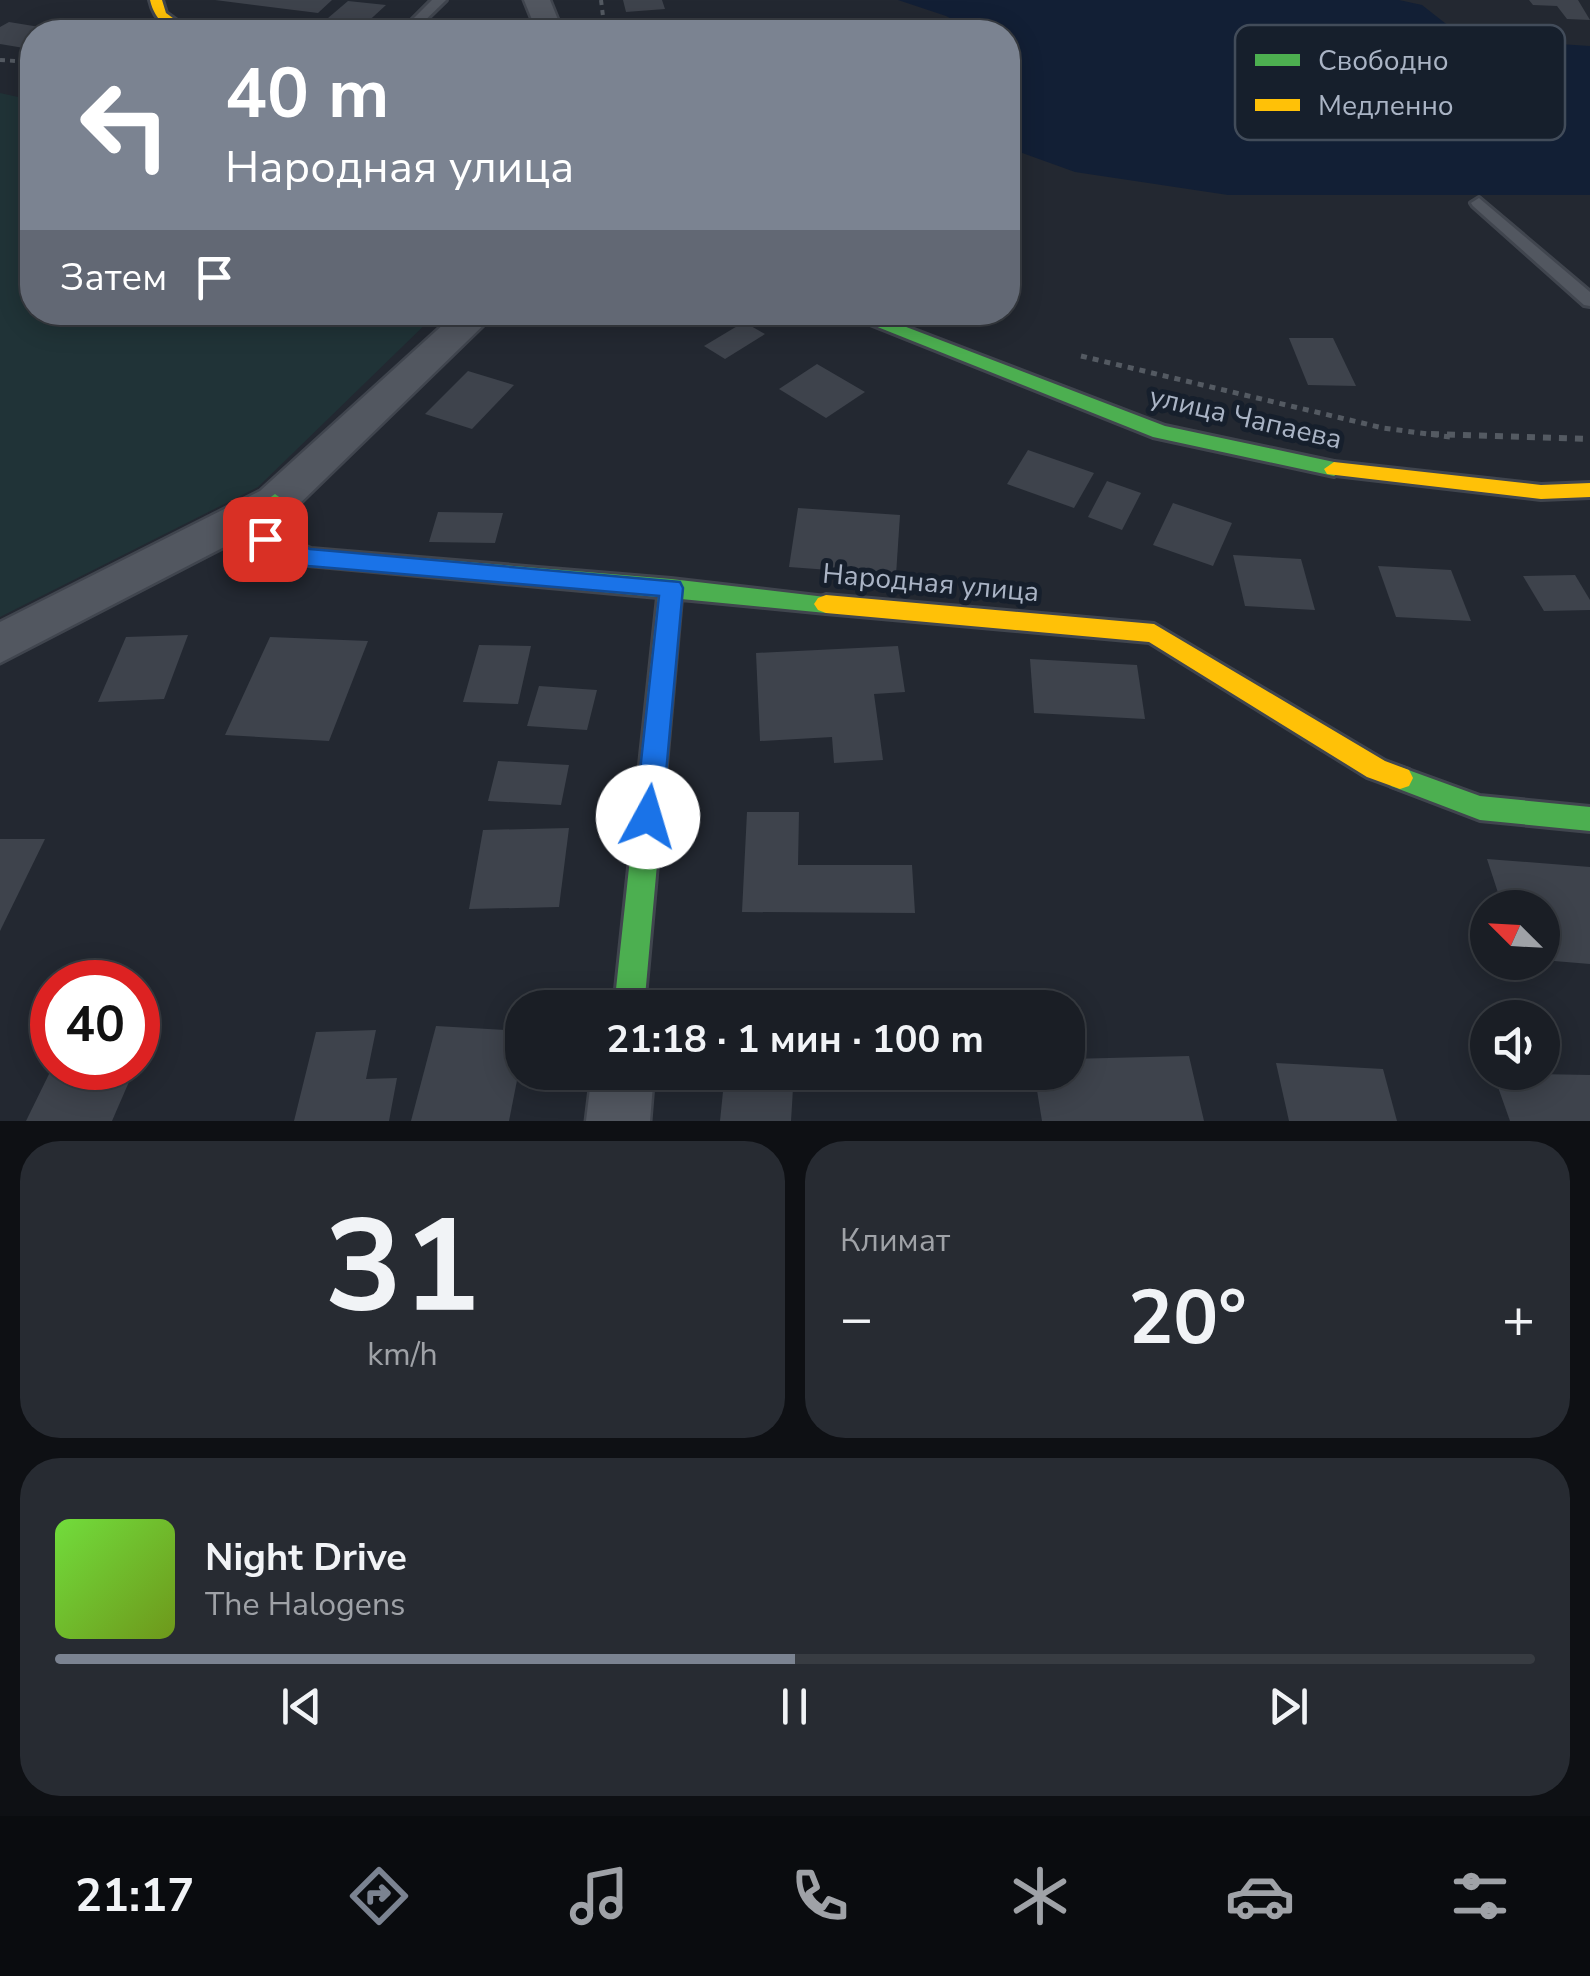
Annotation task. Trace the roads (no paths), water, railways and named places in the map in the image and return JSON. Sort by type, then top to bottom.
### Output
[{"type":"street","points":[[0,644],[276,502],[464,325]]},
{"type":"street","name":"улица Чапаева","points":[[883,325],[1160,432],[1321,468],[1542,492],[1590,490]]},
{"type":"street","name":"Народная улица","points":[[276,502],[265,539],[308,557],[1154,633],[1376,770],[1480,808],[1590,819]]},
{"type":"street","points":[[631,990],[672,588]]},
{"type":"street","points":[[618,1121],[621,1090]]},
{"type":"lane","points":[[419,20],[440,0]]},
{"type":"lane","points":[[1479,203],[1590,301]]},
{"type":"water","points":[[898,0],[1399,0],[1422,5],[1447,25],[1235,25],[1235,140],[1565,140],[1565,44],[1590,46],[1590,195],[1228,195],[1075,172],[1020,152],[1020,20],[953,20]]}]
